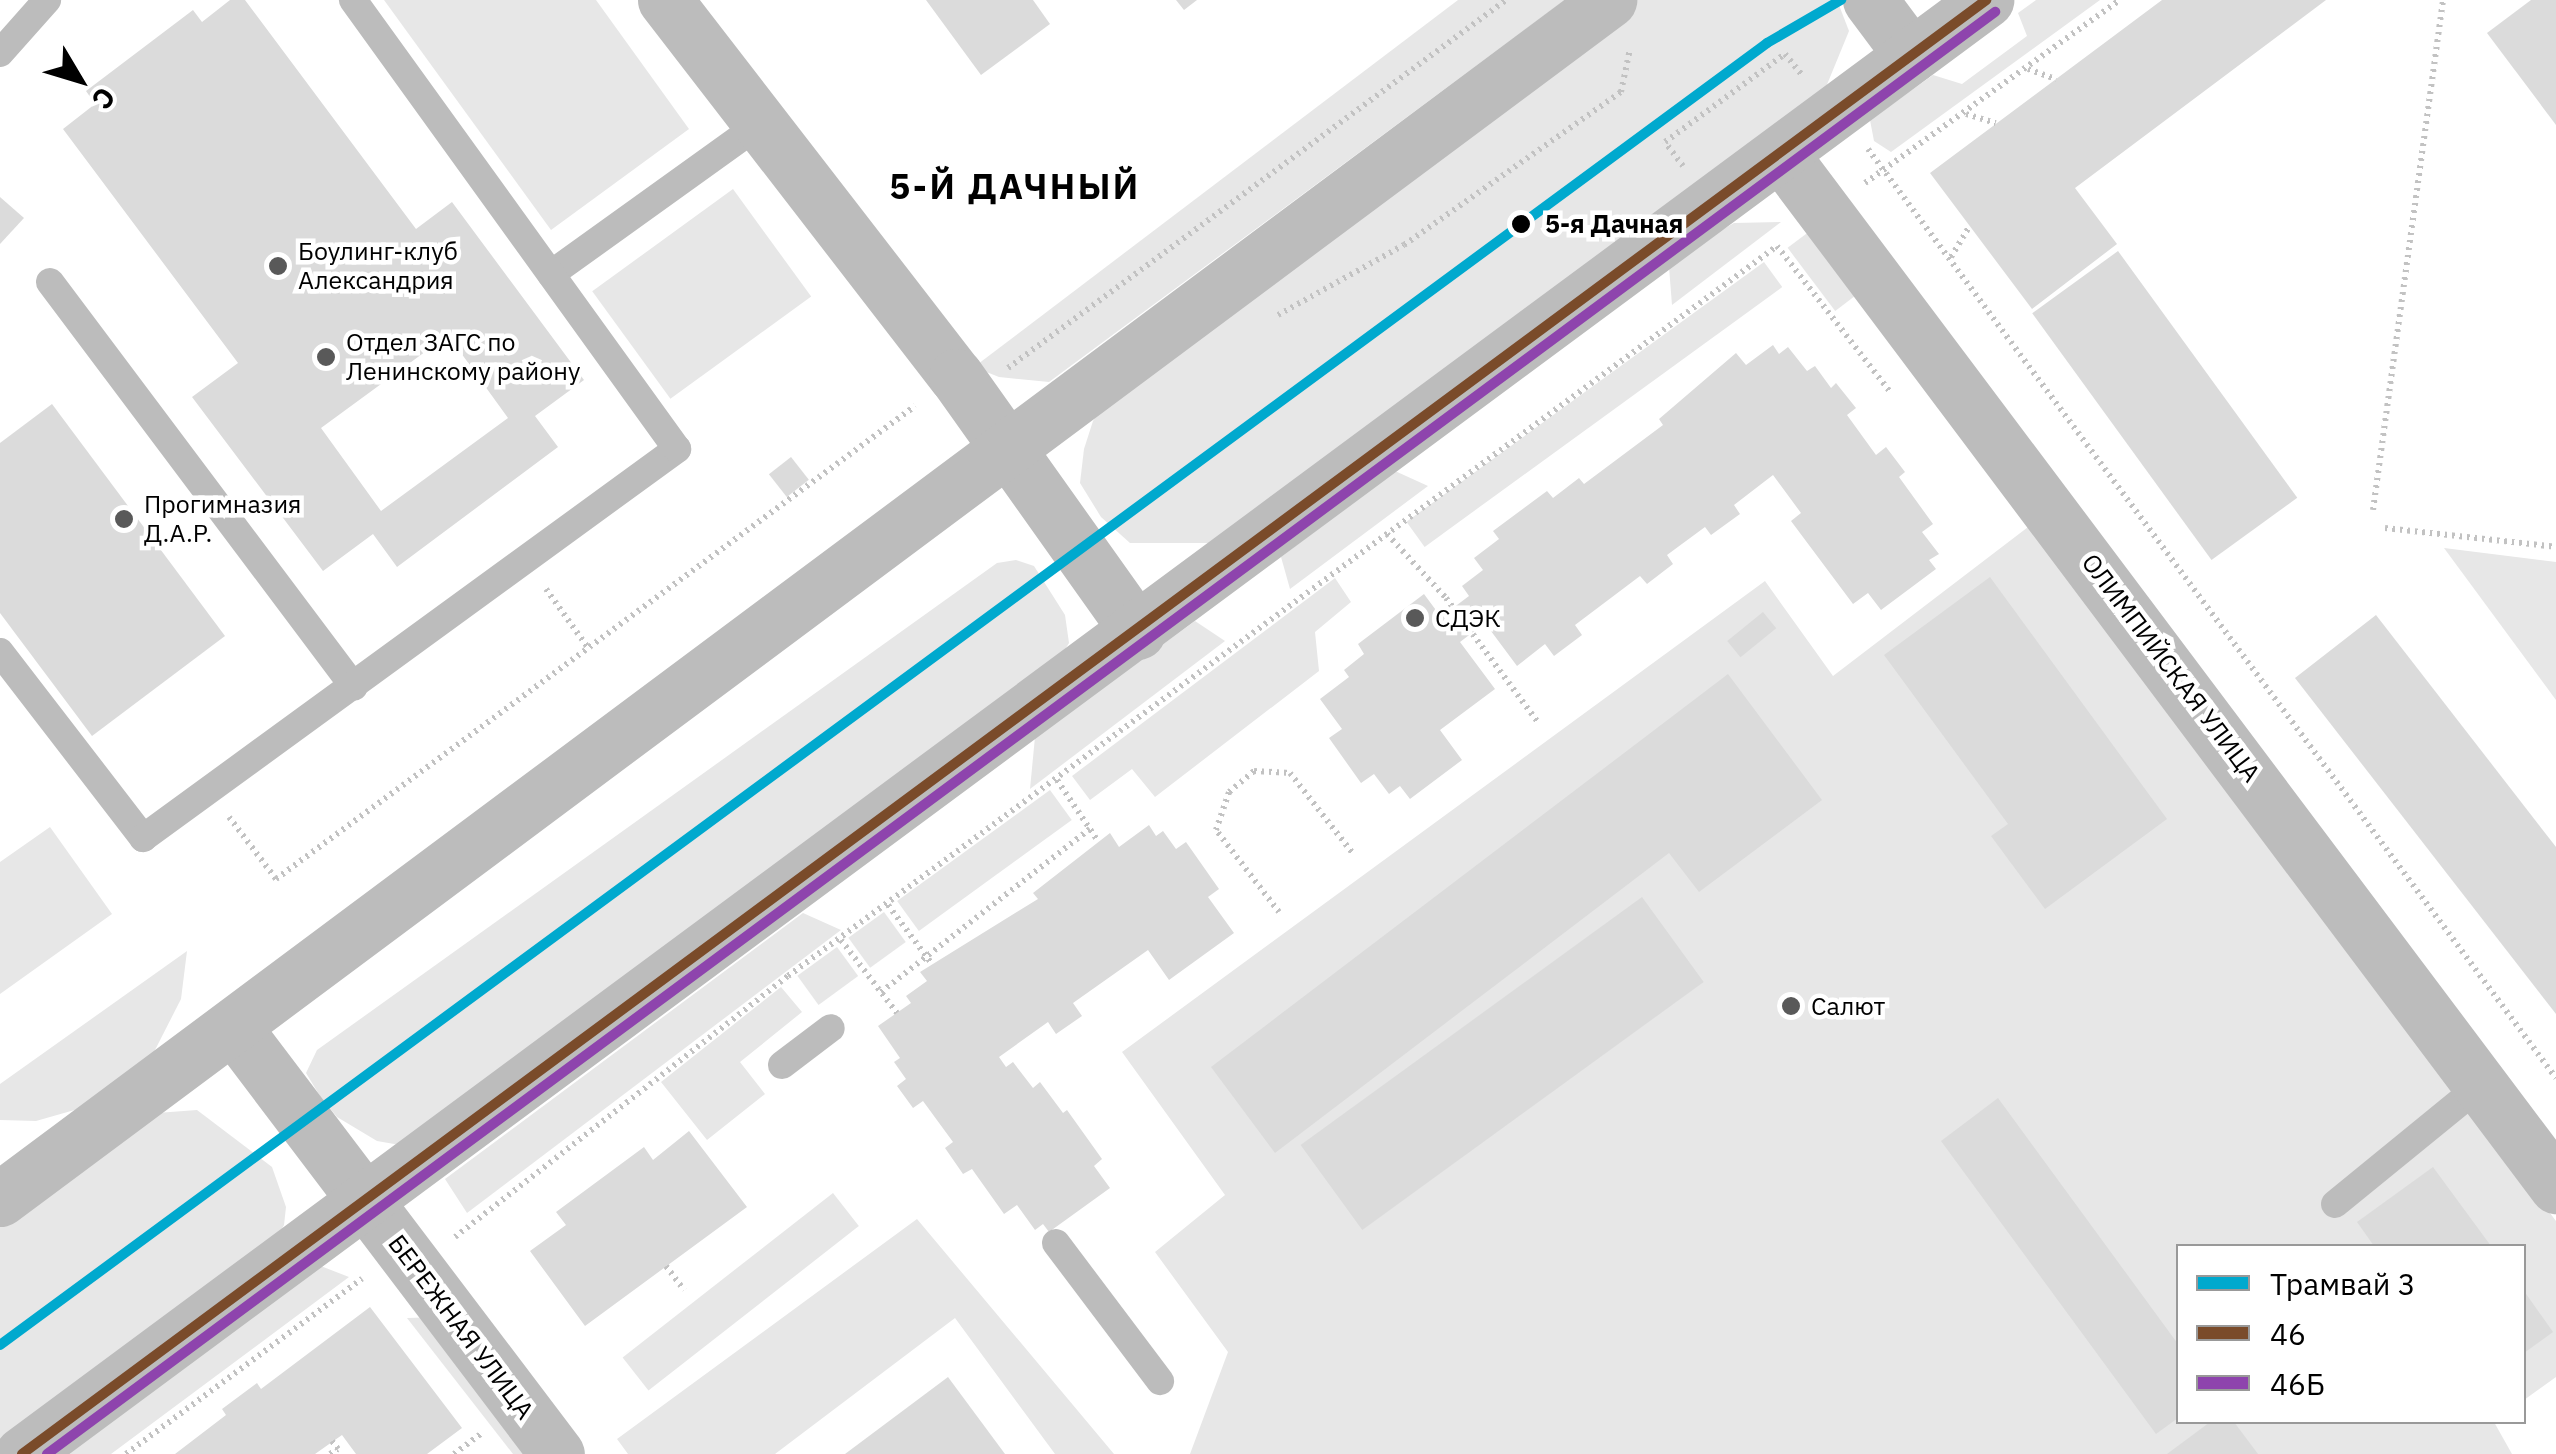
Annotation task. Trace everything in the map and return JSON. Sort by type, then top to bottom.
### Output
[{"type":"street","points":[[666,0],[760,124],[976,369],[1006,452],[1138,632]]},
{"type":"street","points":[[1,1196],[234,1029],[1609,0]]},
{"type":"street","points":[[1870,0],[1911,55]]},
{"type":"street","points":[[22,1454],[1138,632],[1986,0]]},
{"type":"street","name":"ОЛИМПИЙСКАЯ УЛИЦА","points":[[1781,154],[2481,1086],[2551,1168]]},
{"type":"street","name":"БЕРЕЖНАЯ УЛИЦА","points":[[234,1029],[557,1454]]},
{"type":"lane","points":[[0,53],[47,0]]},
{"type":"lane","points":[[0,652],[143,838],[677,448],[354,0]]},
{"type":"lane","points":[[551,274],[760,124]]},
{"type":"lane","points":[[50,282],[354,687]]},
{"type":"lane","points":[[782,1065],[831,1028]]},
{"type":"lane","points":[[2335,1204],[2481,1086]]},
{"type":"lane","points":[[1056,1243],[1160,1381]]},
{"type":"path","points":[[244,837],[276,879],[976,369],[1002,372],[1506,0]]},
{"type":"path","points":[[1826,212],[2120,0]]},
{"type":"path","points":[[2373,510],[2443,0]]},
{"type":"path","points":[[1665,142],[1786,54]]},
{"type":"path","points":[[2026,68],[2056,78]]},
{"type":"path","points":[[1404,245],[1621,92]]},
{"type":"path","points":[[1964,114],[1996,123]]},
{"type":"path","points":[[1836,115],[1885,168],[2556,1078]]},
{"type":"path","points":[[1951,257],[1970,225]]},
{"type":"path","points":[[440,1249],[841,940],[1777,246],[1898,401]]},
{"type":"path","points":[[2385,528],[2556,546]]},
{"type":"path","points":[[1386,534],[1446,598],[1537,721]]},
{"type":"path","points":[[554,600],[589,649]]},
{"type":"path","points":[[1279,912],[1216,830],[1228,792],[1254,771],[1290,774],[1354,855]]},
{"type":"path","points":[[1057,780],[1098,841]]},
{"type":"path","points":[[881,992],[929,961],[1090,829]]},
{"type":"path","points":[[888,905],[929,961]]},
{"type":"path","points":[[841,940],[898,1012]]},
{"type":"path","points":[[666,1266],[684,1290]]},
{"type":"path","points":[[126,1454],[365,1277]]},
{"type":"path","points":[[454,1454],[470,1441],[469,1454]]},
{"type":"path","points":[[330,1454],[337,1448]]},
{"type":"shaded area","points":[[384,0],[596,0],[689,129],[551,230]]},
{"type":"shaded area","points":[[1458,0],[1565,0],[1049,382],[999,377],[974,367]]},
{"type":"shaded area","points":[[1633,0],[1837,0],[1849,31],[1826,87],[1215,543],[1130,543],[1101,517],[1080,483],[1084,449],[1093,421],[1119,383]]},
{"type":"shaded area","points":[[2036,0],[2100,0],[1891,152],[1874,141],[1870,120],[1933,75],[1962,84],[2027,36],[2018,13]]},
{"type":"shaded area","points":[[733,189],[811,297],[670,399],[592,291]]},
{"type":"shaded area","points":[[1781,222],[1672,305],[1669,267],[1701,242],[1734,223]]},
{"type":"shaded area","points":[[1810,231],[1858,294],[1835,311],[1788,248]]},
{"type":"shaded area","points":[[1764,262],[1782,287],[1425,547],[1406,522]]},
{"type":"shaded area","points":[[1395,471],[1428,486],[1290,589],[1281,557]]},
{"type":"shaded area","name":"Салют","points":[[2032,524],[2556,1221],[2556,1377],[2526,1399],[2526,1244],[2176,1244],[2176,1424],[2495,1424],[2512,1454],[1190,1454],[1228,1352],[1155,1252],[1225,1195],[1122,1052],[1765,581],[1833,676]]},
{"type":"shaded area","points":[[2444,548],[2556,562],[2556,700]]},
{"type":"shaded area","points":[[1016,560],[1034,566],[1065,615],[1069,643],[1059,659],[400,1145],[377,1141],[337,1117],[320,1096],[306,1073],[317,1050],[997,563]]},
{"type":"shaded area","points":[[1335,578],[1351,602],[1315,632],[1319,671],[1155,797],[1132,769],[1090,800],[1072,776]]},
{"type":"shaded area","points":[[1195,621],[1225,641],[1030,789],[1035,737]]},
{"type":"shaded area","points":[[1050,790],[1072,820],[919,931],[897,901]]},
{"type":"shaded area","points":[[50,827],[112,914],[0,994],[0,862]]},
{"type":"shaded area","points":[[884,912],[906,942],[870,968],[848,938]]},
{"type":"shaded area","points":[[803,913],[841,930],[467,1213],[445,1179]]},
{"type":"shaded area","points":[[837,947],[858,976],[819,1005],[797,976]]},
{"type":"shaded area","points":[[187,951],[181,999],[154,1052],[78,1109],[36,1121],[0,1120],[0,1084]]},
{"type":"shaded area","points":[[781,987],[802,1012],[740,1062],[765,1094],[707,1140],[661,1082]]},
{"type":"shaded area","points":[[197,1110],[272,1167],[286,1207],[284,1225],[275,1241],[0,1445],[0,1227],[157,1113]]},
{"type":"shaded area","points":[[833,1193],[859,1226],[648,1390],[623,1357]]},
{"type":"shaded area","points":[[917,1219],[1114,1454],[1055,1454],[955,1318],[775,1454],[628,1454],[617,1439]]},
{"type":"shaded area","points":[[313,1263],[349,1277],[111,1454],[55,1454]]},
{"type":"shaded area","points":[[440,1317],[540,1454],[513,1454],[407,1318]]},
{"type":"building","points":[[230,0],[245,0],[416,229],[452,202],[584,380],[535,416],[558,447],[397,567],[373,534],[323,571],[192,397],[238,363],[63,129],[95,104],[86,91],[193,10],[202,22]],"holes":[[[448,335],[508,418],[381,511],[321,428]]]},
{"type":"building","points":[[926,0],[1033,0],[1050,24],[981,75]]},
{"type":"building","points":[[1176,0],[1197,0],[1184,10]]},
{"type":"building","points":[[2162,0],[2326,0],[2075,188],[2117,244],[2032,309],[1930,173]]},
{"type":"building","points":[[2531,0],[2556,0],[2556,125],[2487,33]]},
{"type":"building","points":[[0,197],[24,218],[0,244]]},
{"type":"building","points":[[2118,251],[2297,498],[2212,560],[2032,313]]},
{"type":"building","points":[[1773,345],[1779,354],[1788,347],[1807,371],[1815,366],[1831,388],[1836,383],[1856,408],[1847,415],[1876,455],[1886,447],[1905,472],[1899,477],[1933,524],[1922,532],[1939,554],[1929,560],[1936,569],[1881,610],[1868,593],[1853,604],[1791,521],[1801,513],[1773,475],[1734,505],[1740,514],[1711,535],[1705,527],[1667,555],[1673,564],[1647,584],[1640,576],[1575,625],[1582,635],[1554,656],[1545,644],[1517,666],[1485,623],[1460,642],[1495,689],[1440,730],[1462,760],[1410,799],[1400,786],[1389,794],[1374,774],[1361,783],[1329,738],[1342,729],[1320,699],[1349,677],[1344,670],[1364,654],[1358,644],[1424,594],[1441,617],[1469,596],[1462,586],[1483,570],[1474,558],[1499,539],[1493,531],[1547,491],[1553,498],[1579,478],[1584,484],[1663,425],[1659,419],[1736,353],[1746,365]]},
{"type":"building","points":[[52,404],[225,636],[92,736],[0,613],[0,443]]},
{"type":"building","points":[[791,457],[809,480],[787,497],[769,474]]},
{"type":"building","points":[[1990,577],[2167,819],[2045,909],[1991,836],[2008,824],[1884,655]]},
{"type":"building","points":[[1763,612],[1776,628],[1740,657],[1727,641]]},
{"type":"building","points":[[2376,615],[2556,847],[2556,1014],[2295,678]]},
{"type":"building","points":[[1728,674],[1822,800],[1699,892],[1669,853],[1275,1153],[1211,1067]]},
{"type":"building","points":[[1149,825],[1156,836],[1163,831],[1176,849],[1186,842],[1219,889],[1208,897],[1234,933],[1169,980],[1148,950],[1073,1003],[1082,1016],[1056,1034],[1048,1022],[999,1057],[1006,1067],[1013,1062],[1033,1088],[1040,1082],[1063,1113],[1067,1110],[1102,1159],[1094,1166],[1110,1188],[1049,1232],[1043,1224],[1035,1230],[1017,1205],[1004,1214],[972,1169],[963,1174],[945,1148],[953,1142],[923,1101],[913,1108],[897,1086],[906,1079],[894,1062],[900,1058],[878,1026],[911,1003],[906,996],[927,981],[920,972],[1038,899],[1033,893],[1110,833],[1119,847]]},
{"type":"building","points":[[1642,897],[1704,982],[1362,1230],[1301,1145]]},
{"type":"building","points":[[1998,1098],[2176,1341],[2176,1419],[2156,1434],[1941,1141]]},
{"type":"building","points":[[689,1131],[747,1207],[585,1326],[530,1251],[566,1225],[556,1212],[644,1147],[653,1160]]},
{"type":"building","points":[[2433,1167],[2490,1244],[2373,1244],[2357,1222]]},
{"type":"building","points":[[2526,1294],[2553,1332],[2526,1352]]},
{"type":"building","points":[[370,1307],[462,1428],[427,1454],[356,1454],[342,1435],[315,1454],[175,1454],[226,1415],[222,1409],[257,1383],[261,1389]]},
{"type":"building","points":[[948,1377],[1005,1454],[845,1454]]},
{"type":"building","points":[[2207,1424],[2236,1424],[2258,1454],[2167,1454]]},
{"type":"tram line","name":"3","points":[[0,1345],[1767,43],[1841,0]]},
{"type":"transit line","name":"46","points":[[22,1454],[1986,0]]},
{"type":"transit line","name":"46Б","points":[[47,1454],[1995,12]]},
{"type":"place","name":"5-я Дачная","points":[[1521,224]]},
{"type":"place","name":"Боулинг-клуб Александрия","points":[[278,266]]},
{"type":"place","name":"Отдел ЗАГС по Ленинскому району","points":[[326,357]]},
{"type":"place","name":"Прогимназия Д.А.Р.","points":[[124,519]]},
{"type":"place","name":"СДЭК","points":[[1415,618]]},
{"type":"place","name":"Салют","points":[[1791,1006]]},
{"type":"district","name":"5-Й ДАЧНЫЙ","points":[[1015,186]]}]
